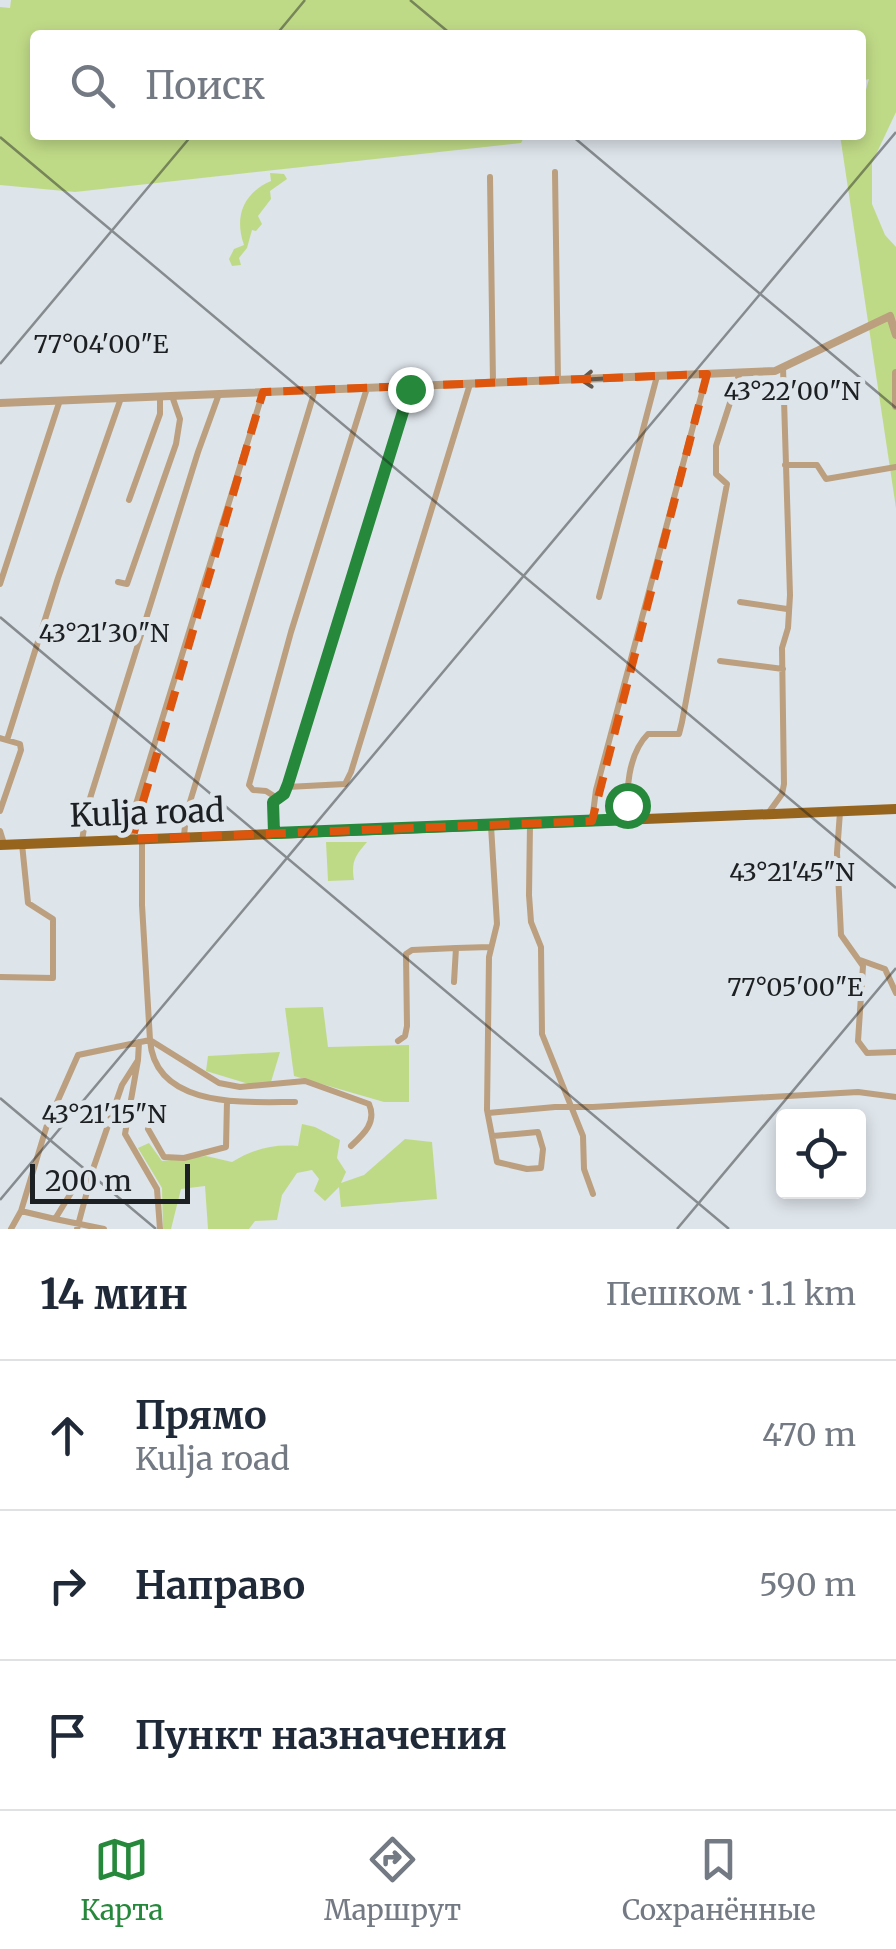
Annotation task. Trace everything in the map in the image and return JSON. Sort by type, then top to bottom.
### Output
[{"type":"main road","name":"Kulja road","points":[[2,844],[896,809]]},
{"type":"street","points":[[555,172],[558,381]]},
{"type":"street","points":[[490,177],[493,383]]},
{"type":"street","points":[[0,403],[774,371],[890,316],[896,336]]},
{"type":"street","points":[[769,812],[784,784],[782,648],[790,595],[783,367]]},
{"type":"street","points":[[632,819],[627,805],[628,788],[640,742],[648,734],[679,734],[682,722],[727,484],[716,474],[716,446],[740,372]]},
{"type":"street","points":[[896,372],[896,406]]},
{"type":"street","points":[[592,821],[590,813],[708,374]]},
{"type":"street","points":[[599,597],[658,376]]},
{"type":"street","points":[[287,788],[345,784],[351,772],[470,384]]},
{"type":"street","points":[[274,833],[271,808],[287,788],[410,386]]},
{"type":"street","points":[[278,798],[249,785],[291,632],[367,388]]},
{"type":"street","points":[[184,836],[186,815],[222,690],[316,390]]},
{"type":"street","points":[[263,392],[136,804],[137,839],[151,1053],[160,1071],[175,1086],[226,1101],[296,1102]]},
{"type":"street","points":[[82,841],[87,808],[198,452],[220,394]]},
{"type":"street","points":[[129,500],[160,414],[160,396]]},
{"type":"street","points":[[118,582],[127,584],[176,444],[180,419],[172,396]]},
{"type":"street","points":[[0,811],[21,750],[20,744],[4,739],[121,398]]},
{"type":"street","points":[[0,584],[60,400]]},
{"type":"street","points":[[785,465],[816,466],[826,479],[896,467]]},
{"type":"street","points":[[740,602],[787,609]]},
{"type":"street","points":[[720,661],[783,669]]},
{"type":"street","points":[[840,811],[837,853],[841,936],[859,960],[863,974],[858,1041],[867,1053],[896,1052]]},
{"type":"street","points":[[530,823],[529,895],[531,922],[541,947],[542,1034],[583,1136],[584,1170],[593,1194]]},
{"type":"street","points":[[491,825],[496,924],[490,948],[488,1113],[497,1162],[542,1168],[543,1149],[538,1132],[493,1136]]},
{"type":"street","points":[[0,831],[2,844]]},
{"type":"street","points":[[0,976],[53,978],[53,919],[28,903],[22,844]]},
{"type":"street","points":[[454,982],[456,948]]},
{"type":"street","points":[[398,1041],[405,1036],[407,1026],[406,954],[412,950],[490,948]]},
{"type":"street","points":[[859,960],[885,970],[896,993]]},
{"type":"street","points":[[11,1229],[21,1211],[47,1125],[78,1055],[150,1040],[219,1084],[240,1087],[305,1082],[368,1104],[372,1112],[370,1126],[351,1146]]},
{"type":"street","points":[[139,1042],[125,1134],[157,1189],[160,1229]]},
{"type":"street","points":[[78,1227],[122,1085],[138,1060]]},
{"type":"street","points":[[488,1113],[858,1092],[896,1096]]},
{"type":"street","points":[[148,1129],[164,1157],[184,1158],[226,1147],[226,1101]]},
{"type":"street","points":[[55,1219],[74,1188],[93,1169]]},
{"type":"street","points":[[21,1211],[78,1227],[104,1229]]},
{"type":"highlighted area","points":[[707,374],[592,821],[132,839],[263,392]]},
{"type":"green space","points":[[11,0],[896,0],[896,112],[872,163],[872,204],[885,235],[896,247],[896,508],[841,140],[866,140],[866,30],[30,30],[30,140],[522,140],[75,192],[0,185],[0,7],[10,8]]},
{"type":"green space","points":[[270,173],[284,174],[287,179],[270,191],[271,199],[258,216],[262,224],[252,230],[247,248],[239,258],[241,265],[232,266],[229,259],[234,249],[244,245],[240,225],[243,207],[254,192],[271,181]]},
{"type":"green space","points":[[326,842],[367,842],[355,859],[354,880],[328,881]]},
{"type":"green space","points":[[323,1007],[328,1047],[409,1045],[409,1102],[384,1102],[294,1076],[285,1008]]},
{"type":"green space","points":[[280,1052],[271,1082],[252,1085],[206,1071],[208,1056]]},
{"type":"green space","points":[[302,1124],[340,1140],[337,1158],[346,1172],[341,1183],[364,1175],[405,1139],[432,1142],[437,1199],[341,1207],[339,1187],[325,1201],[314,1191],[319,1179],[312,1170],[297,1173],[282,1195],[277,1220],[255,1221],[249,1229],[208,1229],[205,1186],[181,1189],[171,1229],[163,1229],[162,1188],[138,1148],[149,1143],[162,1161],[206,1156],[232,1162],[264,1148],[298,1146]]},
{"type":"route","points":[[410,389],[288,784],[284,794],[273,802],[274,833],[632,819],[627,805]]}]
